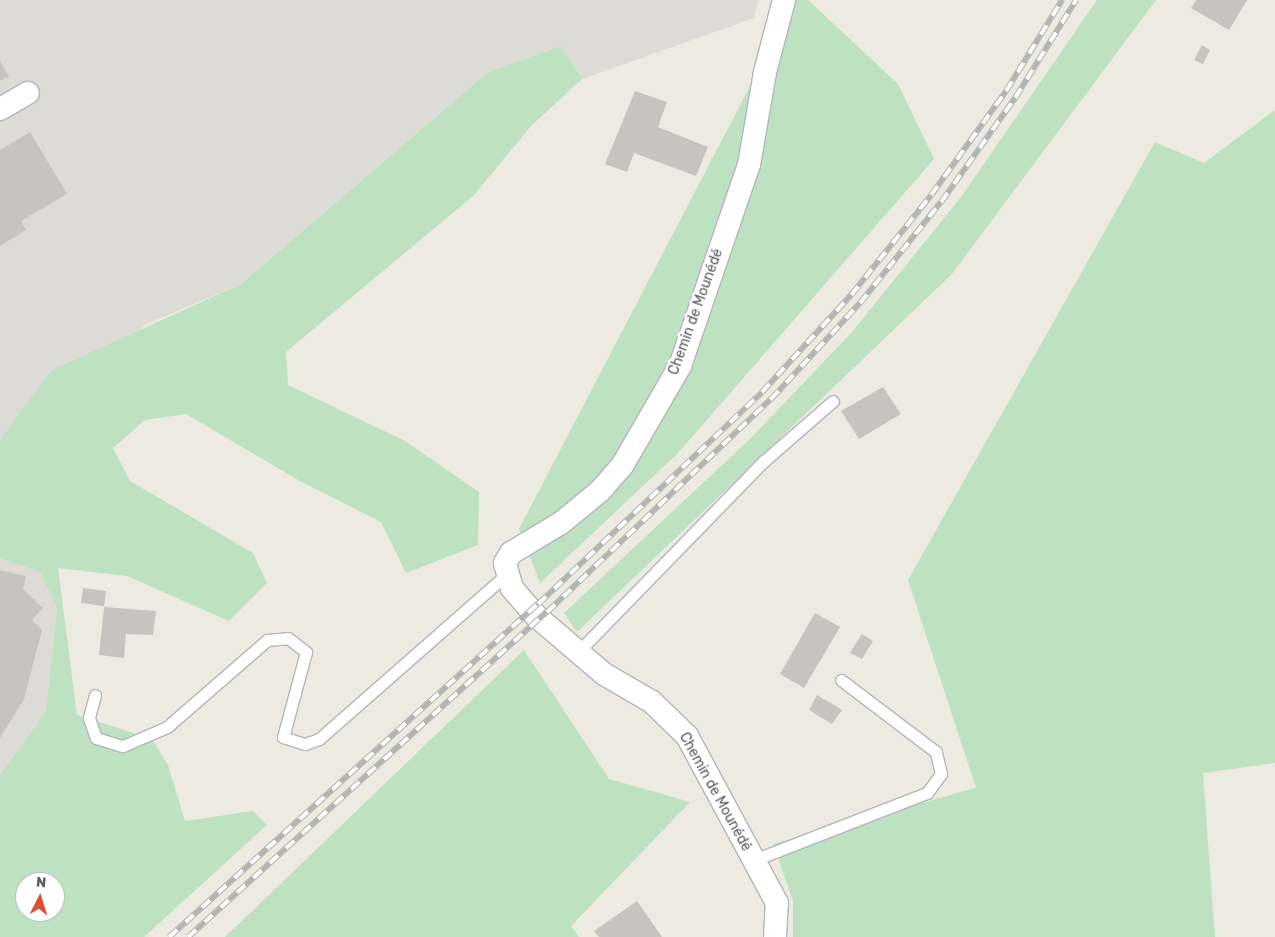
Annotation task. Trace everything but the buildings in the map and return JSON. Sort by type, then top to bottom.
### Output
[{"type":"street","name":"Chemin de Mounédé","points":[[776,937],[777,903],[687,736],[652,702],[578,652],[536,616],[506,576],[505,563],[511,553],[561,523],[622,466],[680,366],[749,164],[765,72],[784,0]]},
{"type":"street","points":[[0,109],[28,93]]},
{"type":"lane","points":[[578,652],[764,461],[833,401]]},
{"type":"lane","points":[[95,695],[89,718],[96,738],[123,746],[167,727],[267,640],[288,638],[306,652],[283,737],[306,744],[318,739],[506,576]]},
{"type":"lane","points":[[754,860],[926,793],[941,774],[936,752],[841,680]]},
{"type":"shaded area","points":[[0,0],[758,0],[754,18],[582,79],[561,46],[488,72],[241,284],[147,324],[0,440]]},
{"type":"shaded area","points":[[0,558],[40,572],[57,608],[46,711],[0,775]]},
{"type":"green space","points":[[795,0],[808,0],[898,84],[934,159],[678,453],[540,583],[519,529]]},
{"type":"green space","points":[[1097,0],[1156,0],[952,274],[577,632],[564,613],[751,438],[852,332],[961,197]]},
{"type":"green space","points":[[561,46],[582,79],[531,126],[473,196],[286,352],[288,385],[405,441],[479,492],[478,545],[406,573],[381,522],[298,480],[186,414],[145,420],[113,448],[130,481],[253,553],[267,583],[229,621],[127,576],[58,568],[77,715],[152,739],[168,765],[185,821],[253,811],[267,825],[144,937],[0,937],[0,775],[46,711],[57,608],[40,572],[0,558],[0,440],[52,370],[241,284],[488,72]]},
{"type":"green space","points":[[1275,110],[1275,763],[1203,773],[1215,937],[793,937],[793,901],[773,844],[976,788],[908,580],[1155,142],[1204,163]]},
{"type":"green space","points":[[524,650],[609,779],[690,802],[571,926],[579,937],[225,937]]},
{"type":"railway","points":[[169,937],[538,604],[762,392],[851,295],[931,195],[1006,91],[1062,0]]},
{"type":"railway","points":[[188,937],[547,612],[771,399],[860,303],[941,202],[1015,98],[1076,0]]}]
